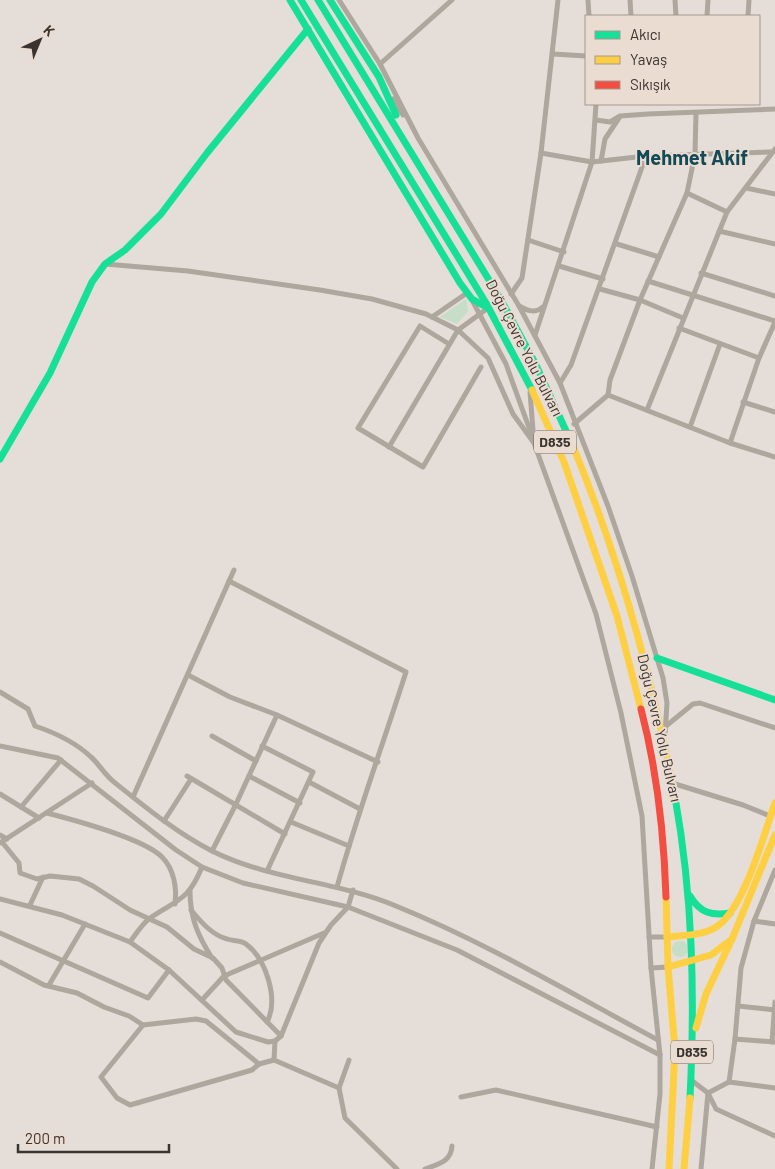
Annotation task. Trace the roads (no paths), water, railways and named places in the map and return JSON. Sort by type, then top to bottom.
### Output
[{"type":"main road","points":[[290,0],[467,293],[472,299],[488,308]]},
{"type":"main road","name":"Doğu Çevre Yolu Bulvarı","points":[[301,0],[488,308],[530,386],[579,502],[604,575],[646,733],[664,837],[667,937]]},
{"type":"main road","name":"Doğu Çevre Yolu Bulvarı","points":[[318,0],[402,131],[518,331],[558,410],[581,466],[617,567],[638,638],[664,742],[689,893],[691,934]]},
{"type":"main road","points":[[330,0],[379,78],[402,131]]},
{"type":"main road","points":[[0,459],[50,373],[92,282],[105,264],[124,250],[162,214],[207,153],[308,29]]},
{"type":"main road","points":[[656,658],[775,700]]},
{"type":"main road","points":[[667,937],[691,934],[718,926],[730,913],[775,803]]},
{"type":"main road","points":[[692,1040],[706,994],[732,939],[775,835]]},
{"type":"main road","points":[[689,893],[694,905],[703,912],[716,916],[730,913]]},
{"type":"main road","name":"D835","points":[[684,1169],[691,1080],[691,934]]},
{"type":"main road","name":"D835","points":[[667,937],[675,1074],[669,1169]]},
{"type":"main road","points":[[668,967],[692,962],[720,952],[732,939]]},
{"type":"street","points":[[380,64],[452,0]]},
{"type":"street","points":[[551,0],[557,8]]},
{"type":"street","points":[[511,294],[522,278],[542,153],[558,0]]},
{"type":"street","points":[[588,0],[589,15]]},
{"type":"street","points":[[630,0],[632,15]]},
{"type":"street","points":[[675,0],[676,15]]},
{"type":"street","points":[[707,15],[708,0]]},
{"type":"street","points":[[748,15],[749,0]]},
{"type":"street","points":[[340,1],[380,64],[418,138]]},
{"type":"street","points":[[553,54],[585,56]]},
{"type":"street","points":[[379,78],[418,138],[511,294],[560,383],[574,424],[611,515],[656,658],[668,703],[664,742]]},
{"type":"street","points":[[535,335],[564,252],[592,162],[596,105]]},
{"type":"street","points":[[740,105],[740,112]]},
{"type":"street","points":[[596,120],[610,122],[620,116],[775,109]]},
{"type":"street","points":[[574,424],[608,395],[610,380],[640,300],[687,193],[695,154],[696,113]]},
{"type":"street","points":[[601,161],[605,139],[620,116]]},
{"type":"street","points":[[542,153],[592,162],[646,156],[773,151]]},
{"type":"street","points":[[647,410],[727,212],[773,151]]},
{"type":"street","points":[[560,383],[571,365],[600,289],[646,156]]},
{"type":"street","points":[[746,188],[775,194]]},
{"type":"street","points":[[687,193],[727,212]]},
{"type":"street","points":[[718,231],[775,244]]},
{"type":"street","points":[[528,240],[564,252]]},
{"type":"street","points":[[617,244],[659,257]]},
{"type":"street","points":[[105,264],[188,271],[372,299],[432,317],[458,330],[488,358],[514,414],[534,443]]},
{"type":"street","points":[[559,266],[603,279]]},
{"type":"street","points":[[701,273],[775,296]]},
{"type":"street","points":[[648,281],[775,321],[743,402],[730,443]]},
{"type":"street","points":[[600,289],[640,300],[683,318]]},
{"type":"street","points":[[432,317],[467,293]]},
{"type":"street","points":[[472,299],[478,314],[506,364],[534,443]]},
{"type":"street","points":[[518,306],[533,312],[545,305]]},
{"type":"street","points":[[389,447],[448,344],[458,330],[488,308]]},
{"type":"street","points":[[448,344],[420,326],[358,428],[423,466],[481,367]]},
{"type":"street","points":[[679,328],[760,358]]},
{"type":"street","points":[[690,427],[720,344]]},
{"type":"street","name":"Doğu Çevre Yolu Bulvarı","points":[[530,386],[534,443],[596,614],[621,713],[642,816],[651,968],[660,1055],[660,1094],[652,1169]]},
{"type":"street","points":[[608,395],[730,443],[775,456]]},
{"type":"street","points":[[743,402],[775,412]]},
{"type":"street","points":[[534,443],[550,431]]},
{"type":"street","points":[[133,797],[234,570]]},
{"type":"street","points":[[229,581],[285,612],[406,672],[378,762],[360,808],[337,887]]},
{"type":"street","points":[[188,675],[230,697],[277,715],[378,762]]},
{"type":"street","points":[[0,692],[28,709],[35,726],[73,742],[92,757],[111,780],[164,821],[212,850],[246,866],[353,890],[396,905],[485,946],[658,1040]]},
{"type":"street","points":[[665,727],[693,704],[700,703],[775,728]]},
{"type":"street","points":[[212,850],[236,804],[277,715]]},
{"type":"street","points":[[212,736],[256,761]]},
{"type":"street","points":[[0,746],[61,760],[176,850],[202,867],[243,883],[348,907],[457,950],[660,1055]]},
{"type":"street","points":[[262,746],[313,772],[267,871]]},
{"type":"street","points":[[21,807],[61,760]]},
{"type":"street","points":[[249,776],[300,803]]},
{"type":"street","points":[[164,821],[189,777],[285,834]]},
{"type":"street","points":[[309,782],[360,808]]},
{"type":"street","points":[[3,842],[92,783]]},
{"type":"street","points":[[672,783],[743,805],[770,816]]},
{"type":"street","points":[[0,794],[39,818]]},
{"type":"street","points":[[47,813],[134,841],[157,852],[164,859],[172,874],[177,892],[175,904]]},
{"type":"street","points":[[291,822],[348,846]]},
{"type":"street","points":[[0,835],[19,863],[20,873],[37,878],[50,876],[79,879],[130,910],[168,927],[194,949],[213,958]]},
{"type":"street","points":[[130,942],[149,918],[175,904],[190,891],[202,867]]},
{"type":"street","points":[[729,1082],[741,968],[754,920],[775,870]]},
{"type":"street","points":[[30,905],[44,877]]},
{"type":"street","points":[[0,900],[30,905],[86,924],[130,942],[170,970],[236,1032],[268,1042],[275,1041],[281,1036],[319,943],[325,932],[348,907],[353,890]]},
{"type":"street","points":[[190,891],[191,910],[199,937],[222,968],[226,980],[281,1036]]},
{"type":"street","points":[[191,910],[203,924],[216,934],[246,944],[259,962],[270,980],[273,999],[267,1022]]},
{"type":"street","points":[[754,920],[775,924]]},
{"type":"street","points":[[49,985],[86,924]]},
{"type":"street","points":[[202,1000],[224,976],[325,932]]},
{"type":"street","points":[[0,934],[64,959],[148,998],[170,970]]},
{"type":"street","points":[[649,937],[667,937]]},
{"type":"street","points":[[0,962],[44,985],[76,993],[143,1024],[196,1019],[206,1021],[259,1064]]},
{"type":"street","points":[[651,968],[668,967]]},
{"type":"street","points":[[735,1039],[774,1042],[775,1002]]},
{"type":"street","points":[[738,1006],[775,1010]]},
{"type":"street","points":[[143,1024],[101,1076],[117,1098],[130,1105],[252,1070],[259,1064],[274,1060],[339,1088]]},
{"type":"street","points":[[274,1060],[275,1041]]},
{"type":"street","points":[[349,1060],[339,1088],[345,1118],[397,1169]]},
{"type":"street","points":[[691,1080],[708,1093],[716,1108],[775,1136]]},
{"type":"street","points":[[708,1093],[729,1082],[775,1088]]},
{"type":"street","points":[[461,1097],[496,1090],[657,1127]]},
{"type":"street","points":[[700,1169],[708,1093]]},
{"type":"street","points":[[425,1169],[448,1159],[452,1154],[452,1146]]},
{"type":"district","name":"Mehmet Akif","points":[[692,158]]}]
